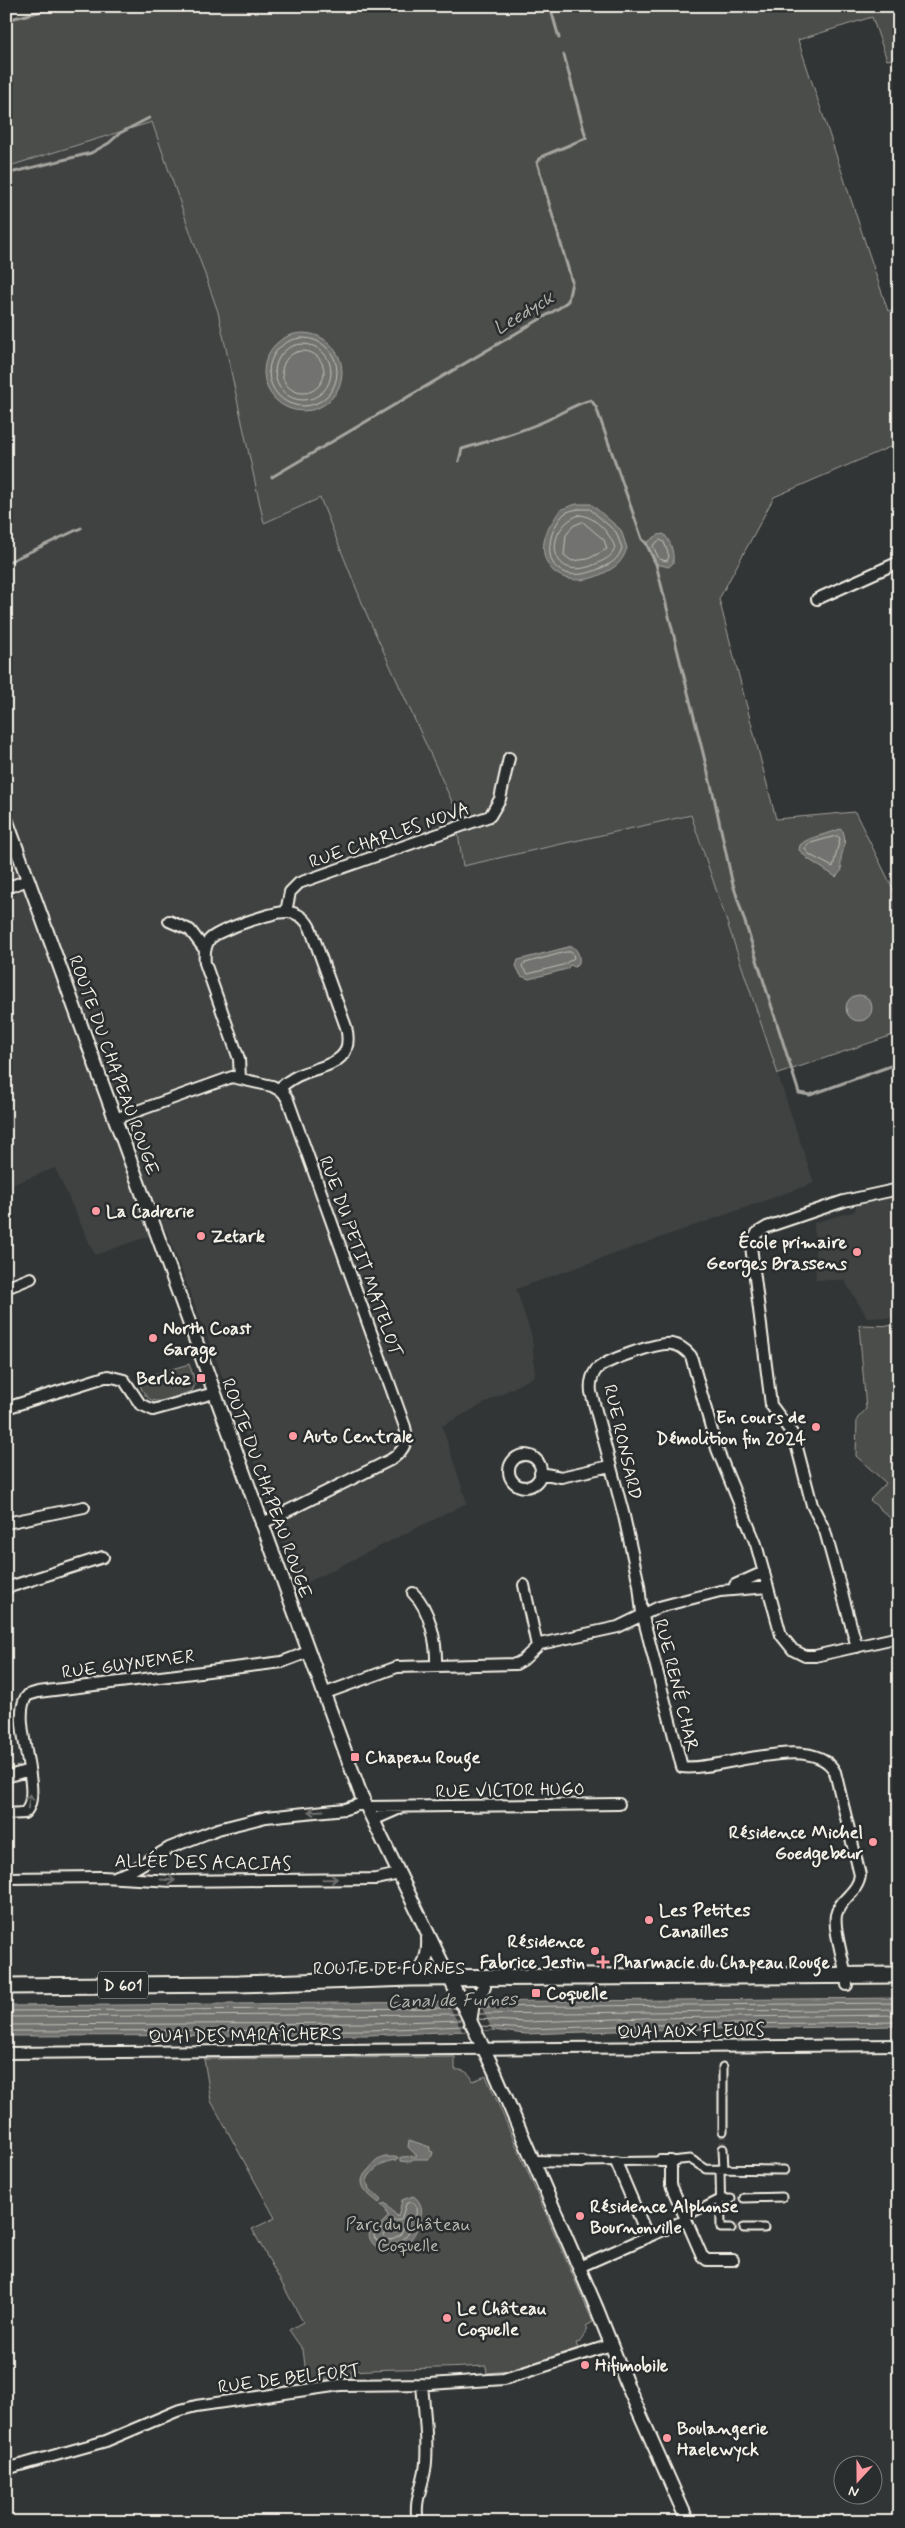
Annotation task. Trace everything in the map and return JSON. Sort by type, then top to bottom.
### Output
[{"type":"main road","name":"ROUTE DE FURNES","points":[[239,1984],[305,1988],[453,1988],[847,1980],[899,1975]]},
{"type":"main road","name":"ROUTE DE FURNES","points":[[6,1986],[239,1984],[411,1978],[453,1988],[847,1980],[899,1984]]},
{"type":"street","points":[[817,599],[899,562]]},
{"type":"street","name":"RUE CHARLES NOVA","points":[[286,912],[290,892],[299,883],[490,816],[500,800],[509,758]]},
{"type":"street","name":"ROUTE DU CHAPEAU ROUGE","points":[[6,819],[261,1524],[365,1805],[482,2046],[534,2161],[634,2400],[688,2522]]},
{"type":"street","name":"ROUTE DU CHAPEAU ROUGE","points":[[6,835],[28,880]]},
{"type":"street","points":[[6,888],[28,880]]},
{"type":"street","points":[[114,1119],[224,1079],[240,1078],[278,1089],[293,1078],[340,1059],[348,1042],[346,1028],[310,926],[298,915],[286,912],[272,914],[218,934],[210,940],[205,950],[206,967],[240,1059],[240,1078]]},
{"type":"street","points":[[169,921],[190,930],[205,950]]},
{"type":"street","name":"RUE DU PETIT MATELOT","points":[[261,1524],[390,1460],[402,1450],[406,1440],[405,1427],[288,1100],[278,1089]]},
{"type":"street","points":[[856,1646],[824,1528],[811,1501],[794,1436],[770,1405],[752,1254],[754,1237],[763,1228],[844,1201],[899,1189]]},
{"type":"street","points":[[6,1288],[30,1278]]},
{"type":"street","name":"RUE RONSARD","points":[[642,1614],[626,1525],[591,1392],[593,1376],[607,1362],[670,1343],[680,1346],[688,1352],[693,1361],[717,1449],[756,1544],[781,1635],[793,1650],[811,1656],[899,1636]]},
{"type":"street","points":[[6,1408],[108,1376],[124,1380],[140,1404],[152,1410],[214,1393]]},
{"type":"street","points":[[540,1473],[561,1476],[610,1466]]},
{"type":"street","points":[[6,1523],[84,1507]]},
{"type":"street","points":[[6,1588],[103,1557]]},
{"type":"street","points":[[323,1694],[394,1668],[516,1664],[523,1660],[537,1646],[618,1627],[642,1614],[663,1606],[720,1591],[764,1572]]},
{"type":"street","points":[[524,1585],[537,1646]]},
{"type":"street","points":[[720,1591],[768,1587]]},
{"type":"street","points":[[413,1593],[424,1608],[436,1654],[436,1666]]},
{"type":"street","name":"RUE RENÉ CHAR","points":[[642,1614],[682,1767],[701,1768],[758,1756],[810,1754],[824,1758],[833,1768],[860,1876],[856,1888],[842,1903],[836,1917],[847,1980]]},
{"type":"street","name":"RUE GUYNEMER","points":[[6,1814],[21,1814],[28,1809],[31,1799],[21,1709],[26,1697],[32,1694],[282,1662],[308,1652]]},
{"type":"street","points":[[6,1777],[29,1770]]},
{"type":"street","name":"RUE VICTOR HUGO","points":[[102,1877],[129,1872],[147,1859],[196,1837],[245,1822],[294,1812],[345,1809],[365,1805],[402,1808],[619,1804]]},
{"type":"street","name":"RUE VICTOR HUGO","points":[[373,1820],[402,1808]]},
{"type":"street","points":[[147,1859],[144,1871],[148,1879]]},
{"type":"street","name":"ALLÉE DES ACACIAS","points":[[6,1878],[102,1877],[177,1881],[376,1879],[399,1874]]},
{"type":"street","name":"ROUTE DU CHAPEAU ROUGE","points":[[411,1978],[420,1971],[426,1960],[427,1933]]},
{"type":"street","points":[[470,2022],[474,1999],[484,1987]]},
{"type":"street","name":"QUAI AUX FLEURS","points":[[482,2046],[899,2045]]},
{"type":"street","name":"QUAI DES MARAÎCHERS","points":[[6,2053],[482,2046]]},
{"type":"street","points":[[723,2132],[724,2066]]},
{"type":"street","points":[[723,2149],[720,2199],[721,2228],[731,2228]]},
{"type":"street","points":[[534,2161],[616,2162],[690,2159],[702,2168],[784,2170]]},
{"type":"street","points":[[665,2161],[671,2185],[703,2258],[733,2260]]},
{"type":"street","points":[[616,2162],[648,2237]]},
{"type":"street","points":[[744,2198],[782,2197]]},
{"type":"street","points":[[579,2267],[686,2219],[720,2199],[731,2199]]},
{"type":"street","points":[[744,2228],[764,2228]]},
{"type":"street","name":"RUE DE BELFORT","points":[[6,2469],[106,2442],[172,2413],[196,2406],[340,2385],[422,2384],[510,2378],[611,2345]]},
{"type":"street","points":[[418,2522],[416,2501],[424,2479],[427,2458],[422,2384]]},
{"type":"shaded area","points":[[152,122],[218,312],[264,522],[320,498],[367,615],[454,806],[463,865],[691,815],[814,1183],[516,1289],[532,1337],[535,1376],[442,1426],[467,1503],[298,1587],[247,1440],[166,1230],[95,1255],[55,1168],[6,1187],[6,899],[17,894],[6,872],[6,167]]},
{"type":"shaded area","name":"École primaire Georges Brassens","points":[[899,1196],[899,1318],[867,1317],[844,1280],[816,1280],[814,1223],[855,1211],[856,1206]]},
{"type":"green space","points":[[59,6],[899,6],[899,58],[887,60],[872,17],[798,40],[888,311],[899,309],[899,443],[774,497],[719,599],[776,819],[855,812],[899,901],[899,1033],[778,1074],[691,815],[463,866],[454,806],[367,615],[320,498],[264,523],[218,312],[152,122],[6,167],[6,20]]},
{"type":"green space","points":[[859,1325],[899,1326],[899,1526],[870,1500],[886,1483],[856,1456],[857,1419],[866,1409]]},
{"type":"green space","points":[[189,1364],[196,1383],[192,1391],[159,1401],[147,1397],[142,1390],[138,1379]]},
{"type":"green space","name":"Parc du Château Coquelle","points":[[455,2057],[455,2070],[466,2072],[473,2081],[486,2076],[593,2322],[586,2326],[588,2329],[580,2342],[576,2343],[578,2348],[509,2371],[487,2373],[486,2366],[368,2370],[351,2371],[351,2377],[307,2381],[303,2350],[289,2330],[303,2322],[252,2229],[275,2218],[211,2101],[204,2059]]},
{"type":"water","points":[[295,333],[311,333],[325,339],[336,350],[342,364],[342,380],[336,394],[325,405],[311,411],[295,411],[281,405],[270,394],[264,380],[264,364],[270,350],[281,339]]},
{"type":"water","points":[[577,504],[591,504],[621,530],[627,548],[621,561],[611,569],[587,579],[573,580],[561,576],[552,570],[546,560],[544,549],[546,535],[558,513],[562,509]]},
{"type":"water","points":[[664,534],[669,540],[673,555],[673,563],[669,567],[656,564],[646,543],[658,535]]},
{"type":"water","points":[[840,829],[843,831],[845,841],[841,860],[842,870],[836,877],[808,859],[799,850],[800,845],[804,842]]},
{"type":"water","points":[[572,946],[577,951],[579,958],[579,963],[575,967],[570,965],[567,969],[529,979],[521,976],[516,966],[518,960]]},
{"type":"water","points":[[859,995],[868,999],[872,1008],[868,1017],[859,1021],[850,1017],[846,1008],[850,999]]},
{"type":"water","points":[[899,1998],[899,2026],[525,2034],[492,2030],[370,2035],[6,2036],[6,2006]]},
{"type":"water","points":[[409,2140],[430,2147],[430,2151],[433,2152],[432,2156],[428,2159],[413,2159],[409,2162],[401,2161],[401,2157],[417,2156],[408,2147]]},
{"type":"water","points":[[385,2157],[398,2157],[397,2160],[380,2166],[372,2172],[367,2180],[369,2189],[381,2200],[379,2203],[366,2192],[362,2179],[374,2163]]},
{"type":"water","points":[[413,2196],[420,2203],[422,2212],[420,2223],[414,2234],[398,2250],[389,2253],[380,2250],[372,2242],[369,2235],[373,2225],[381,2224],[388,2217],[386,2210],[381,2205],[385,2203],[398,2217],[402,2200]]},
{"type":"pier","points":[[479,2002],[492,2030],[462,2031],[448,2003]]},
{"type":"waterway","points":[[6,20],[62,6]]},
{"type":"waterway","name":"Leedyck","points":[[550,6],[559,38]]},
{"type":"waterway","name":"Leedyck","points":[[272,477],[568,301],[572,282],[537,162],[543,156],[586,138],[564,55]]},
{"type":"waterway","points":[[6,174],[91,153],[109,143],[120,133],[149,118]]},
{"type":"waterway","points":[[459,461],[462,449],[525,429],[591,400],[596,407],[642,539],[646,543],[656,564],[714,797],[732,881],[799,1093],[810,1095],[899,1063]]},
{"type":"waterway","points":[[6,563],[81,528]]},
{"type":"tunnel","points":[[723,2131],[723,2149]]},
{"type":"tunnel","points":[[731,2228],[744,2228]]},
{"type":"place","name":"La Cadrerie","points":[[96,1211]]},
{"type":"place","name":"Zetark","points":[[201,1236]]},
{"type":"place","name":"École primaire Georges Brassens","points":[[857,1252]]},
{"type":"place","name":"North Coast Garage","points":[[153,1338]]},
{"type":"place","name":"Berlioz","points":[[201,1378]]},
{"type":"place","name":"En cours de Démolition fin 2024","points":[[816,1427]]},
{"type":"place","name":"Auto Centrale","points":[[293,1436]]},
{"type":"place","name":"Chapeau Rouge","points":[[355,1757]]},
{"type":"place","name":"Résidence Michel Goedgebeur","points":[[873,1842]]},
{"type":"place","name":"Les Petites Canailles","points":[[649,1920]]},
{"type":"place","name":"Résidence Fabrice Jestin","points":[[595,1951]]},
{"type":"place","name":"Pharmacie du Chapeau Rouge","points":[[603,1962]]},
{"type":"place","name":"Coquelle","points":[[536,1993]]},
{"type":"place","name":"Résidence Alphonse Bournonville","points":[[580,2216]]},
{"type":"place","name":"Le Château Coquelle","points":[[447,2318]]},
{"type":"place","name":"Hifimobile","points":[[585,2365]]},
{"type":"place","name":"Boulangerie Haelewyck","points":[[667,2438]]},
{"type":"water label","name":"Canal de Furnes","points":[[452,1999]]}]
